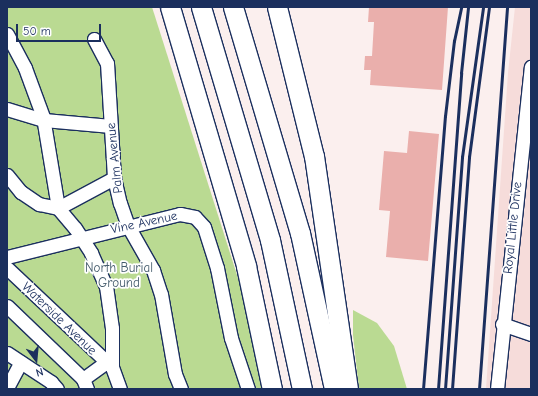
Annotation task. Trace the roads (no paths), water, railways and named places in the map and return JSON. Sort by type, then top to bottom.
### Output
[{"type":"highway","points":[[170,7],[246,266],[272,389]]},
{"type":"highway","points":[[201,7],[270,240],[302,389]]},
{"type":"highway","points":[[233,7],[302,240],[334,389]]},
{"type":"highway","points":[[277,7],[314,156],[348,389]]},
{"type":"street","points":[[7,34],[26,68],[44,120],[58,208],[82,237],[106,286],[112,328],[109,365],[120,389]]},
{"type":"street","name":"Palm Avenue","points":[[94,38],[107,63],[114,178],[128,226],[153,270],[161,294],[175,374],[181,389]]},
{"type":"street","name":"Royal Little Drive","points":[[497,389],[502,324],[526,148],[531,67]]},
{"type":"street","points":[[7,109],[44,120],[112,126]]},
{"type":"street","points":[[7,175],[21,192],[39,204],[58,208],[114,178]]},
{"type":"street","name":"Vine Avenue","points":[[8,261],[82,237],[128,226],[180,214],[195,217],[201,221],[217,268],[231,338],[248,389]]},
{"type":"street","name":"Waterside Avenue","points":[[8,261],[109,365]]},
{"type":"street","points":[[7,306],[85,384],[109,365]]},
{"type":"street","points":[[502,324],[531,334]]},
{"type":"street","points":[[7,354],[21,362],[51,387]]},
{"type":"street","points":[[9,387],[21,362]]},
{"type":"railway","points":[[423,389],[445,116],[454,41],[461,7]]},
{"type":"railway","points":[[438,389],[461,73],[468,7]]},
{"type":"railway","points":[[445,389],[462,157],[483,7]]},
{"type":"railway","points":[[452,389],[469,157],[489,7]]},
{"type":"railway","points":[[479,389],[507,7]]},
{"type":"park label","name":"North Burial Ground","points":[[119,276]]}]
